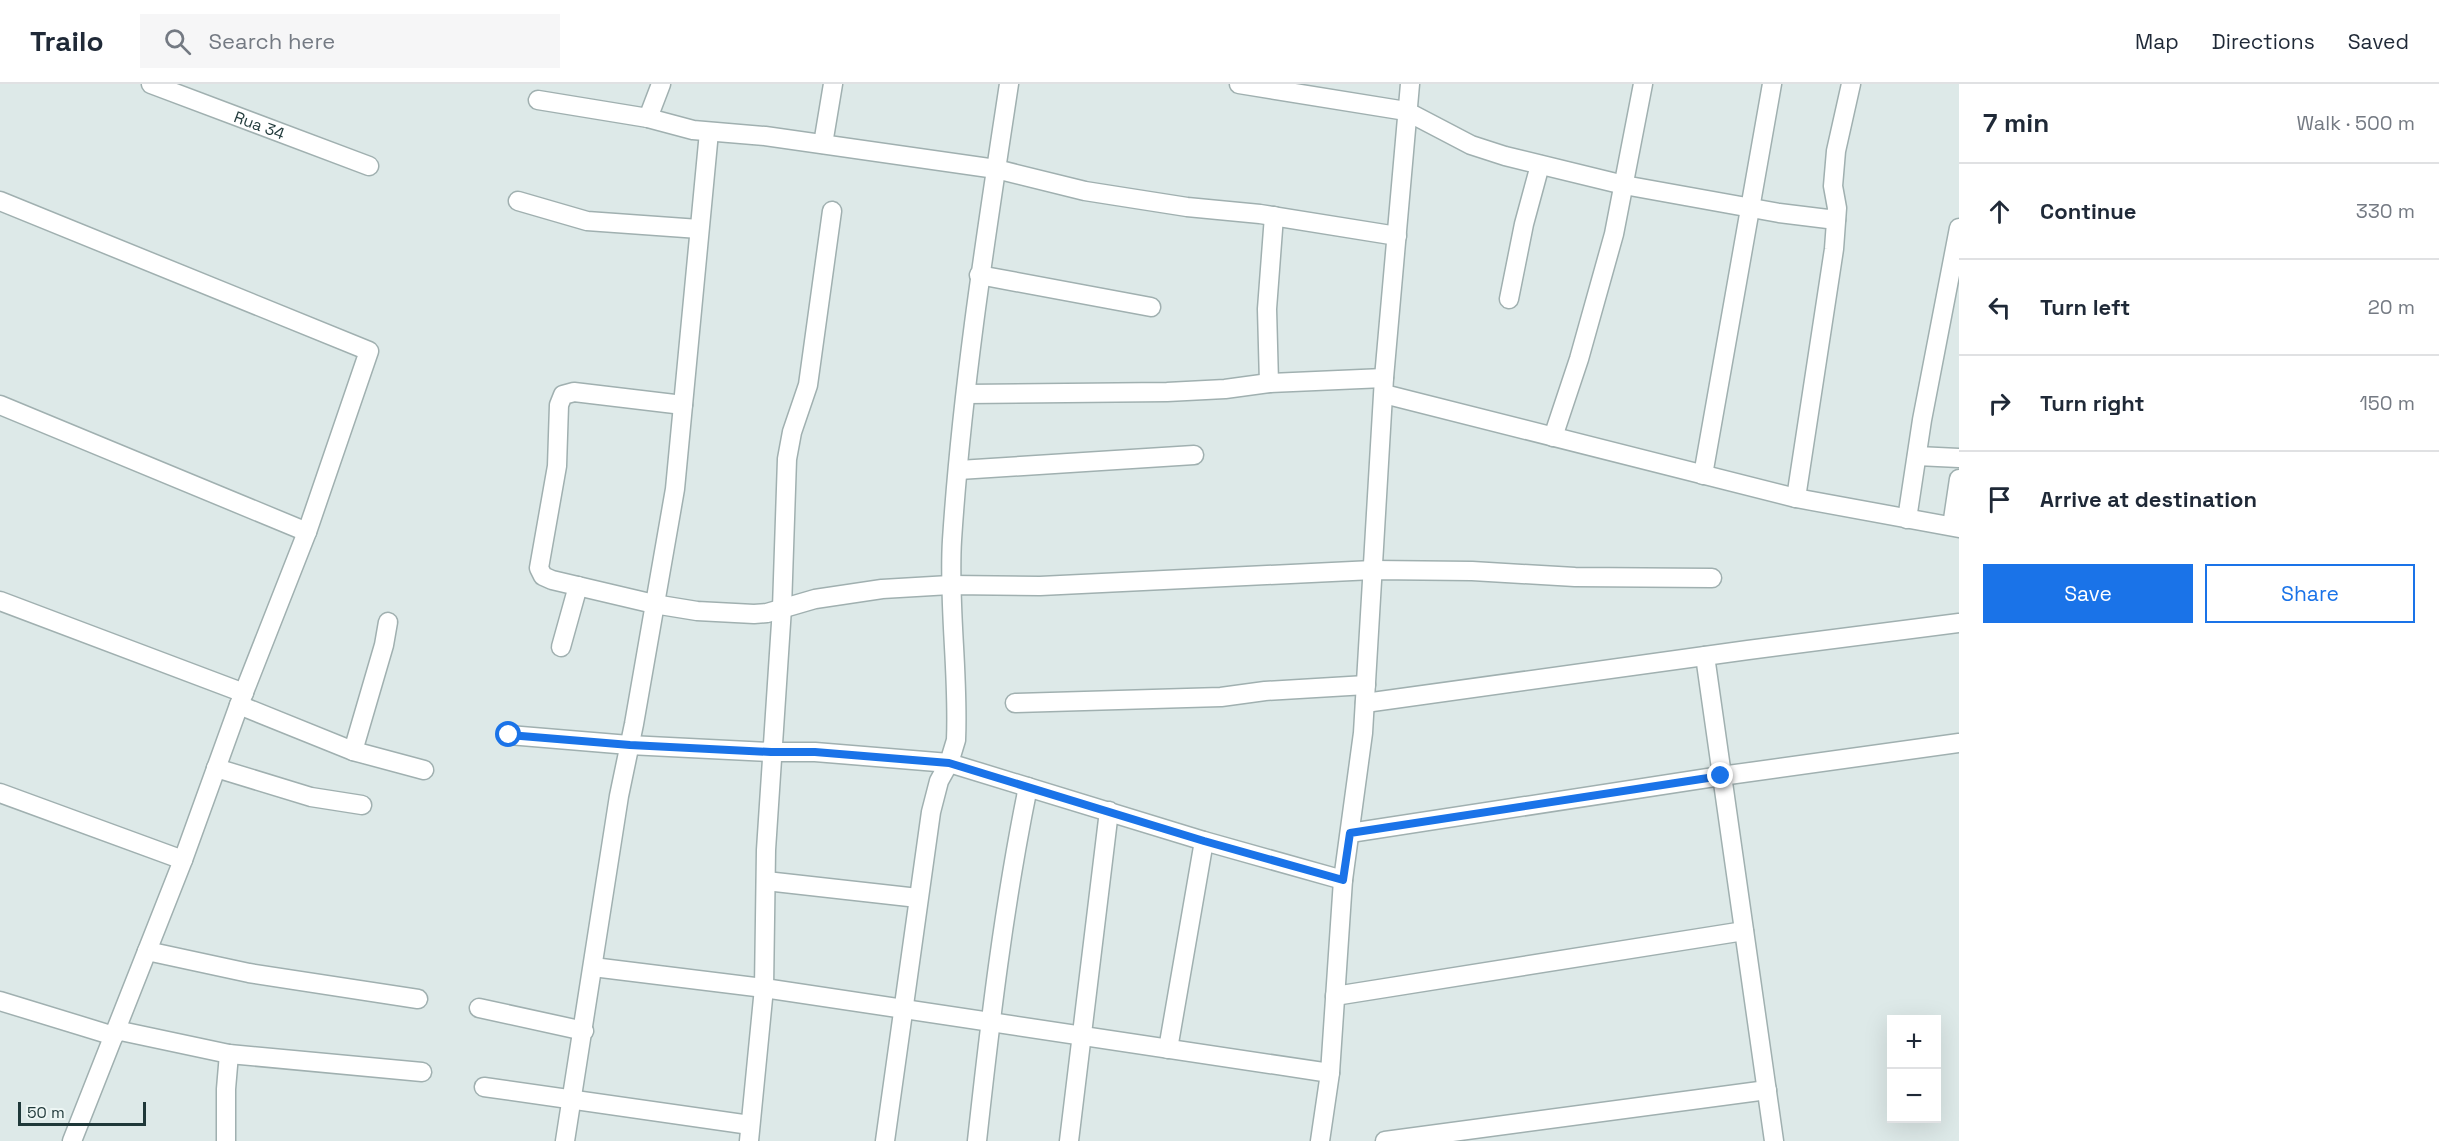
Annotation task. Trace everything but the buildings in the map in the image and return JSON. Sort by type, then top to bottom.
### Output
[{"type":"street","name":"Rua 34","points":[[151,84],[369,166]]},
{"type":"street","points":[[648,118],[661,84]]},
{"type":"street","points":[[823,144],[833,84]]},
{"type":"street","points":[[885,1141],[934,795],[954,750],[956,730],[950,585],[958,470],[979,275],[1009,84]]},
{"type":"street","points":[[1239,84],[1406,111],[1471,145],[1505,156],[1624,185],[1751,208],[1836,220]]},
{"type":"street","points":[[1320,1141],[1330,1073],[1343,880],[1365,694],[1384,386],[1410,84]]},
{"type":"street","points":[[1553,436],[1579,359],[1614,234],[1643,84]]},
{"type":"street","points":[[1703,475],[1772,84]]},
{"type":"street","points":[[1796,498],[1834,249],[1837,208],[1833,186],[1836,151],[1851,84]]},
{"type":"street","points":[[538,100],[648,118],[693,130],[823,144],[996,169],[1085,191],[1186,207],[1274,216],[1397,236]]},
{"type":"street","points":[[565,1141],[619,796],[675,489],[709,132]]},
{"type":"street","points":[[1509,299],[1524,224],[1540,165]]},
{"type":"street","points":[[0,201],[369,351],[307,532],[241,699],[183,860],[72,1141]]},
{"type":"street","points":[[518,201],[587,221],[699,229]]},
{"type":"street","points":[[484,1087],[570,1100],[749,1133],[764,988],[771,752],[782,608],[787,459],[792,432],[808,385],[813,360],[832,211]]},
{"type":"street","points":[[1269,383],[1267,309],[1274,216]]},
{"type":"street","points":[[1907,519],[1922,420],[1959,228]]},
{"type":"street","points":[[979,275],[1151,307]]},
{"type":"street","points":[[966,394],[1167,392],[1225,389],[1269,383],[1384,386],[1553,436],[1796,498],[1956,527],[1959,479]]},
{"type":"street","points":[[683,405],[574,392],[567,393],[561,398],[557,466],[539,568],[546,578],[654,604],[697,611],[747,614],[767,613],[815,599],[882,589],[950,585],[1040,586],[1373,570],[1472,571],[1575,577],[1712,578]]},
{"type":"street","points":[[0,405],[307,532]]},
{"type":"street","points":[[958,470],[1194,455]]},
{"type":"street","points":[[1917,456],[1959,458]]},
{"type":"street","points":[[561,647],[578,586]]},
{"type":"street","points":[[0,601],[241,699],[353,751],[424,770]]},
{"type":"street","points":[[353,751],[384,645],[388,622]]},
{"type":"street","points":[[1015,703],[1221,697],[1265,691],[1365,694],[1706,656],[1959,624]]},
{"type":"street","points":[[1706,656],[1721,776],[1774,1141]]},
{"type":"street","points":[[509,735],[630,745],[815,752],[949,763],[1204,841],[1343,880]]},
{"type":"street","points":[[1350,833],[1721,776],[1959,743]]},
{"type":"street","points":[[216,768],[311,798],[362,805]]},
{"type":"street","points":[[977,1141],[1010,872],[1028,786]]},
{"type":"street","points":[[0,793],[183,860]]},
{"type":"street","points":[[1069,1141],[1109,811]]},
{"type":"street","points":[[1168,1049],[1204,841]]},
{"type":"street","points":[[766,881],[918,898]]},
{"type":"street","points":[[1335,996],[1744,931]]},
{"type":"street","points":[[147,951],[249,973],[418,999]]},
{"type":"street","points":[[593,967],[764,988],[1330,1073]]},
{"type":"street","points":[[0,1001],[115,1033],[229,1054],[422,1072]]},
{"type":"street","points":[[479,1008],[584,1031]]},
{"type":"street","points":[[226,1141],[229,1054]]},
{"type":"street","points":[[1384,1141],[1767,1090]]},
{"type":"route","points":[[509,735],[630,745],[815,752],[949,763],[1204,841],[1343,880],[1350,833],[1721,776]]}]
